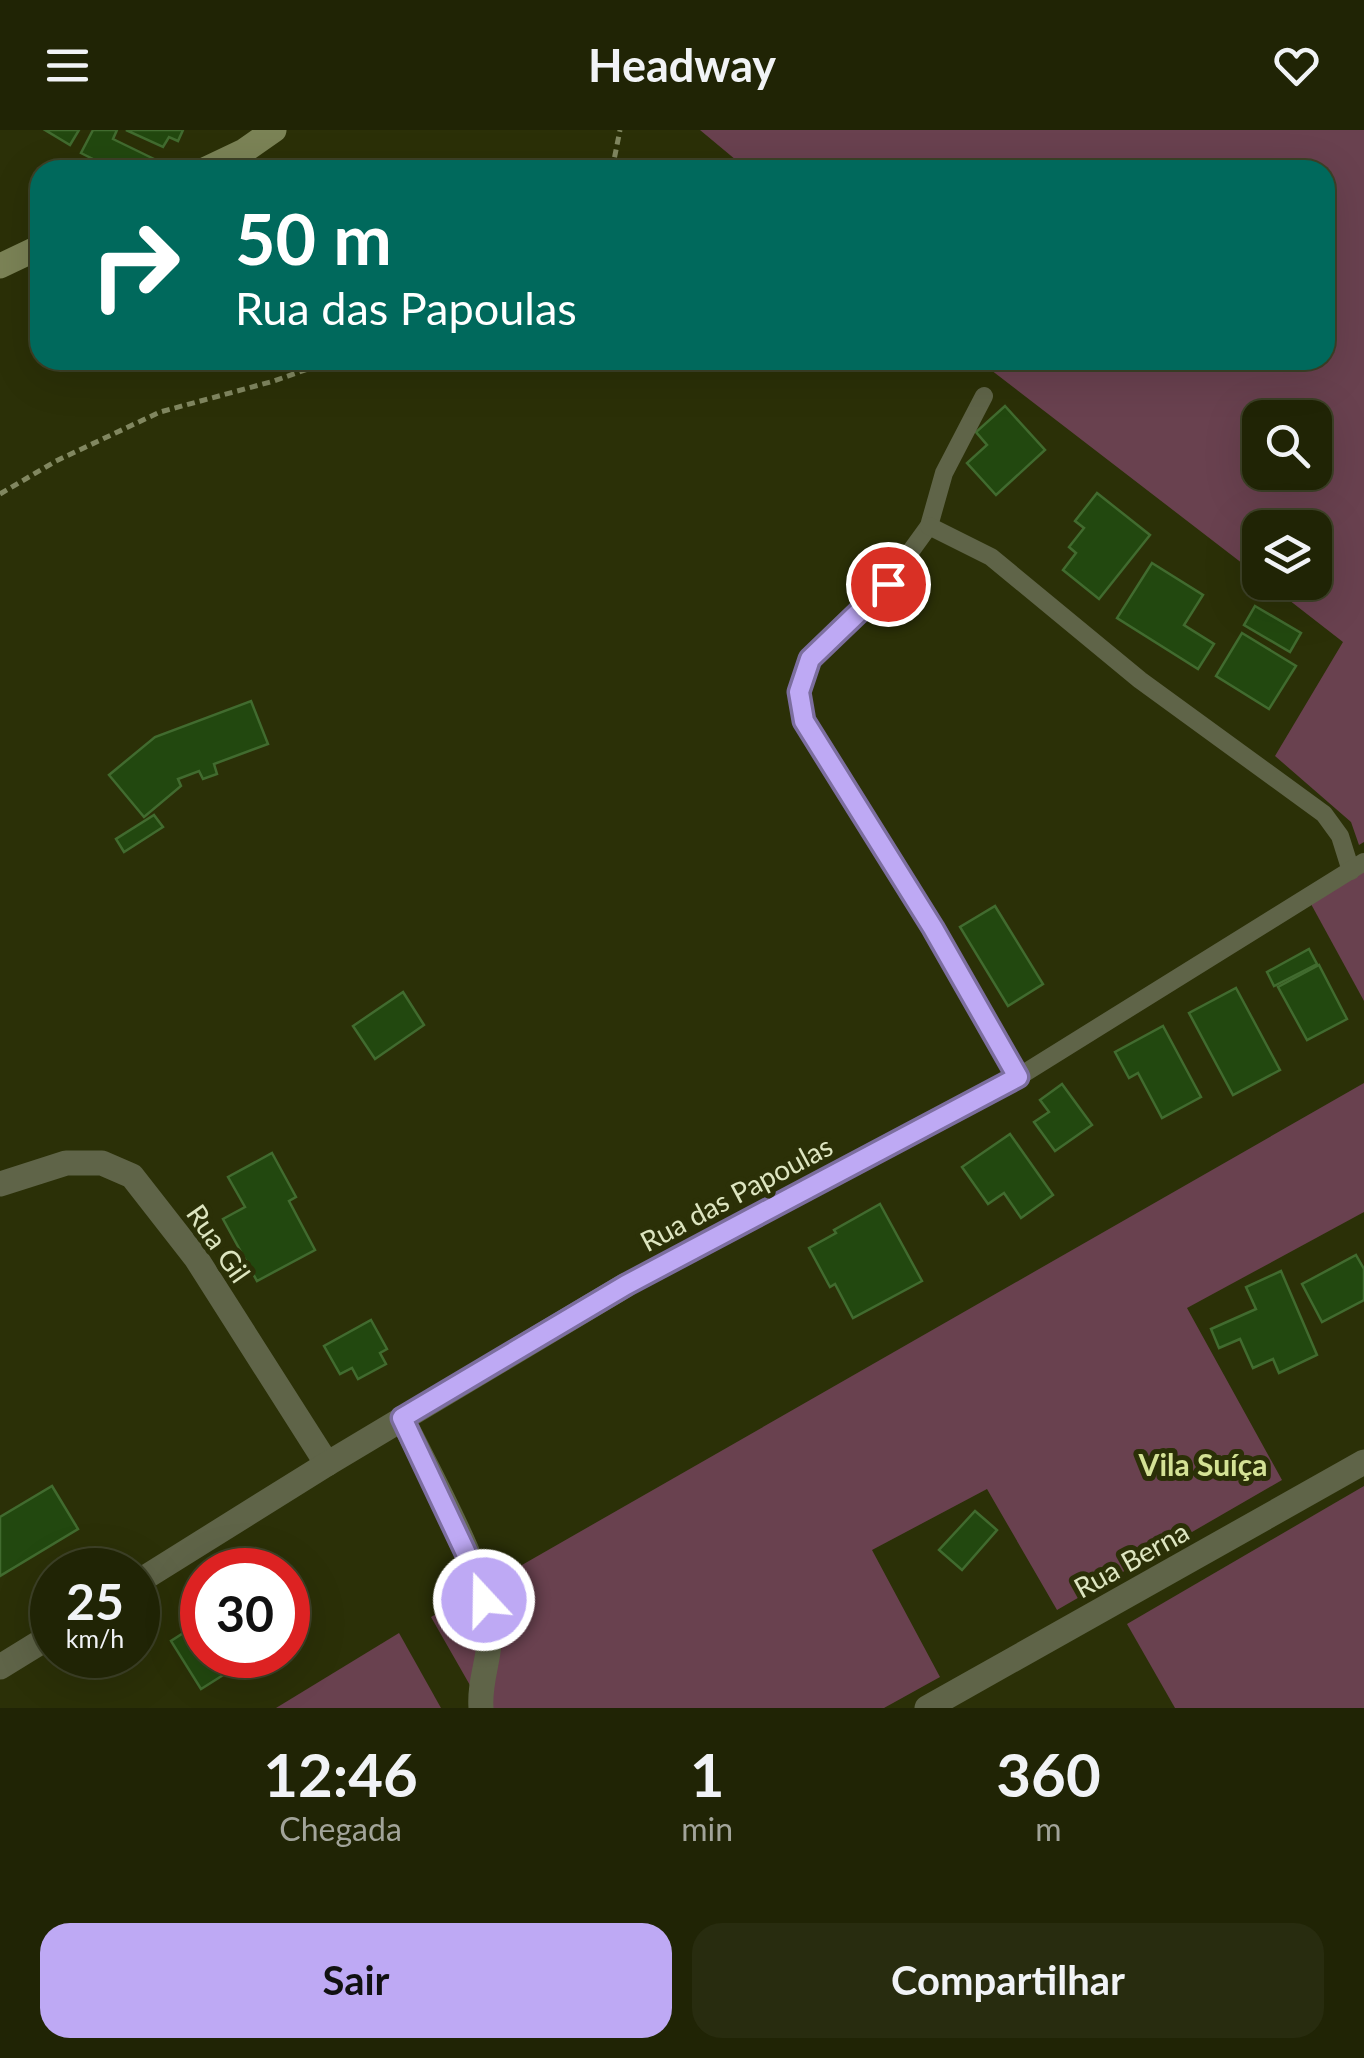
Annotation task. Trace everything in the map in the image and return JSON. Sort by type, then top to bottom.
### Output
[{"type":"main road","points":[[225,160],[274,130]]},
{"type":"main road","points":[[0,266],[30,252]]},
{"type":"street","name":"Rua Gil","points":[[0,1184],[66,1163],[102,1163],[132,1176],[196,1258],[327,1464]]},
{"type":"street","name":"Rua das Papoulas","points":[[160,1568],[626,1285]]},
{"type":"street","points":[[402,1418],[473,1568],[484,1600],[490,1633],[479,1687],[481,1708]]},
{"type":"street","name":"Rua Berna","points":[[927,1708],[1364,1462]]},
{"type":"street","points":[[0,1668],[30,1649]]},
{"type":"lane","points":[[984,396],[944,473],[930,526],[888,584],[810,659],[799,692],[804,721],[933,928],[1018,1077]]},
{"type":"lane","points":[[930,526],[991,557],[1140,680],[1324,814],[1357,866]]},
{"type":"lane","name":"Rua das Papoulas","points":[[626,1285],[1018,1077],[1357,866]]},
{"type":"path","points":[[614,160],[620,130]]},
{"type":"path","points":[[0,494],[56,461],[160,412],[305,370]]},
{"type":"shaded area","points":[[700,130],[1364,130],[1364,842],[1359,845],[1351,822],[1275,756],[1343,642],[1289,600],[1332,600],[1332,510],[1242,510],[1242,563],[991,370],[1335,370],[1335,160],[736,160]]},
{"type":"shaded area","points":[[1364,870],[1364,1001],[1311,904]]},
{"type":"shaded area","points":[[1364,1083],[1364,1212],[1187,1308],[1282,1480],[1057,1610],[987,1489],[872,1550],[940,1677],[884,1708],[483,1708],[431,1617]]},
{"type":"shaded area","points":[[1364,1486],[1364,1708],[1175,1708],[1127,1624]]},
{"type":"shaded area","points":[[399,1633],[441,1708],[276,1708]]},
{"type":"building","points":[[45,130],[79,130],[70,145]]},
{"type":"building","points":[[93,130],[117,130],[113,139],[154,159],[95,160],[81,153]]},
{"type":"building","points":[[126,130],[183,130],[178,141],[169,137],[163,147]]},
{"type":"building","points":[[1005,406],[1045,450],[996,495],[967,463],[987,445],[976,432]]},
{"type":"building","points":[[1097,493],[1150,535],[1099,599],[1063,570],[1076,553],[1069,547],[1084,528],[1075,521]]},
{"type":"building","points":[[1152,563],[1203,595],[1184,625],[1214,644],[1198,669],[1117,618]]},
{"type":"building","points":[[1255,606],[1301,633],[1290,652],[1244,625]]},
{"type":"building","points":[[1242,633],[1296,666],[1269,709],[1216,676]]},
{"type":"building","points":[[251,701],[268,744],[214,764],[217,774],[203,779],[199,771],[178,779],[181,786],[144,817],[109,775],[155,737]]},
{"type":"building","points":[[154,815],[163,827],[124,852],[116,839]]},
{"type":"building","points":[[995,906],[1043,984],[1008,1006],[960,927]]},
{"type":"building","points":[[1309,949],[1317,964],[1274,986],[1267,972]]},
{"type":"building","points":[[1319,965],[1347,1019],[1307,1040],[1278,987]]},
{"type":"building","points":[[1236,988],[1280,1070],[1233,1095],[1189,1013]]},
{"type":"building","points":[[403,992],[424,1025],[375,1059],[353,1026]]},
{"type":"building","points":[[1163,1026],[1201,1097],[1162,1118],[1138,1073],[1129,1078],[1115,1052]]},
{"type":"building","points":[[1062,1084],[1092,1125],[1055,1151],[1034,1122],[1049,1112],[1040,1100]]},
{"type":"building","points":[[1010,1134],[1053,1195],[1021,1218],[1004,1193],[988,1204],[962,1167]]},
{"type":"building","points":[[272,1153],[296,1197],[289,1201],[315,1250],[257,1281],[223,1219],[245,1207],[228,1177]]},
{"type":"building","points":[[880,1204],[922,1281],[853,1318],[809,1248]]},
{"type":"building","points":[[1356,1255],[1364,1269],[1364,1300],[1322,1322],[1302,1284]]},
{"type":"building","points":[[1281,1271],[1317,1355],[1279,1373],[1273,1359],[1253,1368],[1240,1339],[1219,1348],[1211,1329],[1256,1309],[1246,1287]]},
{"type":"building","points":[[371,1320],[387,1349],[380,1353],[386,1364],[358,1379],[352,1368],[340,1374],[324,1346]]},
{"type":"building","points":[[52,1486],[78,1529],[46,1548],[30,1548],[30,1558],[0,1576],[0,1517]]},
{"type":"building","points":[[975,1511],[997,1530],[962,1570],[939,1550]]},
{"type":"building","points":[[180,1635],[180,1655],[171,1641]]},
{"type":"building","points":[[194,1678],[218,1678],[201,1689]]},
{"type":"district","name":"Vila Suíça","points":[[1203,1464]]},
{"type":"route","points":[[484,1600],[473,1568],[402,1418],[626,1285],[1018,1077],[933,928],[804,721],[799,692],[810,659],[888,584]]}]
